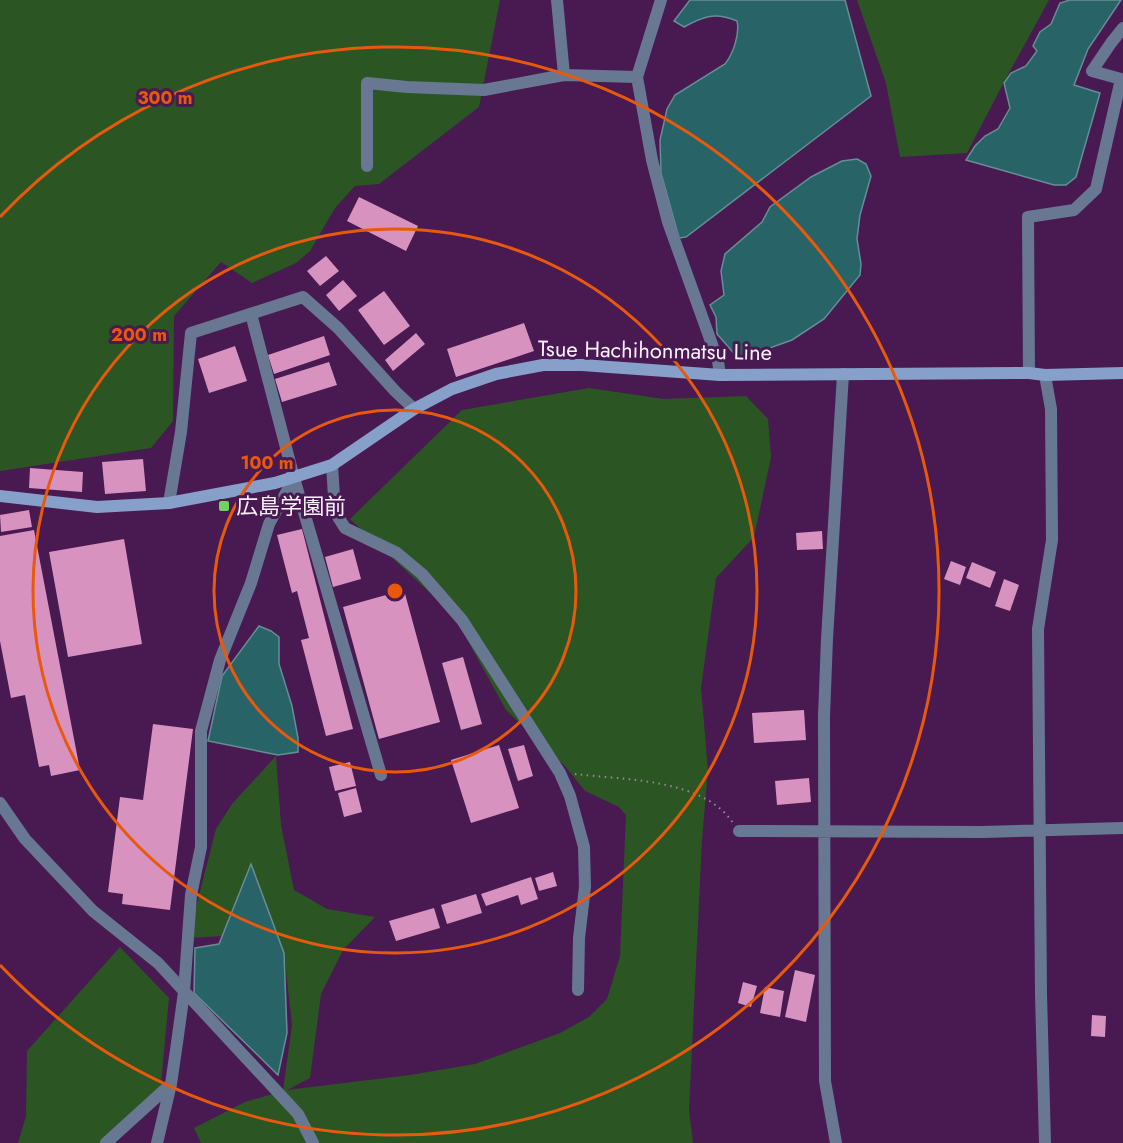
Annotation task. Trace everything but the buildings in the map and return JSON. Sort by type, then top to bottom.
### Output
[{"type":"main road","name":"Tsue Hachihonmatsu Line","points":[[0,496],[98,507],[169,503],[294,478],[332,465],[414,409],[452,389],[496,374],[543,365],[582,365],[720,375],[1123,373]]},
{"type":"street","points":[[557,0],[564,75]]},
{"type":"street","points":[[661,0],[637,76],[652,160],[668,222],[718,361],[720,375]]},
{"type":"street","points":[[1029,373],[1028,217],[1074,210],[1096,189],[1121,79],[1092,71],[1123,28]]},
{"type":"street","points":[[367,166],[367,83],[484,90],[564,75],[637,76]]},
{"type":"street","points":[[169,503],[181,432],[191,333],[303,297],[338,328],[394,391],[414,409]]},
{"type":"street","points":[[251,314],[294,478],[381,775]]},
{"type":"street","points":[[836,1143],[825,1082],[824,716],[843,374]]},
{"type":"street","points":[[1045,375],[1051,409],[1052,540],[1038,629],[1045,1143]]},
{"type":"street","points":[[332,465],[335,512],[345,528],[397,553],[422,574],[462,620],[560,773],[570,796],[584,847],[585,887],[579,938],[578,990]]},
{"type":"street","points":[[157,1143],[171,1084],[184,992],[191,895],[201,847],[201,731],[220,660],[251,583],[269,524],[294,478]]},
{"type":"street","points":[[0,803],[25,839],[93,911],[158,963],[298,1114],[313,1143]]},
{"type":"street","points":[[739,831],[982,832],[1123,828]]},
{"type":"street","points":[[106,1143],[171,1084]]},
{"type":"path","points":[[560,773],[682,789],[706,799],[726,812],[739,831]]},
{"type":"green space","points":[[0,0],[500,0],[479,107],[379,184],[355,186],[335,208],[310,251],[296,263],[252,283],[221,262],[174,316],[173,421],[151,448],[0,471]]},
{"type":"green space","points":[[857,0],[1049,0],[967,153],[900,157],[886,83]]},
{"type":"green space","points":[[589,388],[663,399],[746,396],[768,419],[771,457],[754,537],[716,578],[701,688],[708,770],[702,840],[689,1110],[693,1143],[201,1143],[194,1128],[245,1102],[283,1091],[292,1025],[284,953],[251,865],[222,936],[188,938],[216,829],[232,804],[276,756],[281,825],[294,890],[327,909],[375,917],[343,950],[321,994],[310,1078],[287,1090],[410,1075],[475,1064],[560,1033],[589,1017],[607,999],[620,956],[626,815],[619,807],[585,791],[565,766],[506,710],[453,614],[350,519],[462,410]]},
{"type":"green space","points":[[120,947],[169,998],[160,1094],[101,1143],[18,1143],[26,1116],[27,1051]]},
{"type":"shaded area","points":[[690,0],[845,0],[871,96],[686,237],[679,238],[661,173],[660,140],[667,109],[675,95],[725,64],[738,32],[737,21],[722,17],[710,16],[684,27],[674,21]]},
{"type":"shaded area","points":[[1070,0],[1121,0],[1088,49],[1074,85],[1100,93],[1076,177],[1066,185],[1054,185],[966,160],[985,136],[998,129],[1010,108],[1004,83],[1011,73],[1026,66],[1037,51],[1033,46],[1040,32],[1051,24],[1060,3]]},
{"type":"shaded area","points":[[857,159],[866,164],[871,176],[860,215],[857,239],[861,264],[860,275],[824,319],[792,340],[739,359],[717,334],[716,317],[710,305],[724,295],[721,271],[725,254],[762,222],[770,207],[811,177],[842,161]]},
{"type":"shaded area","points":[[259,626],[279,637],[279,664],[292,706],[298,738],[298,752],[278,755],[208,741],[222,676]]},
{"type":"shaded area","points":[[251,864],[284,953],[287,1033],[278,1075],[194,993],[195,948],[219,944]]},
{"type":"place","name":"広島学園前","points":[[224,506]]}]
